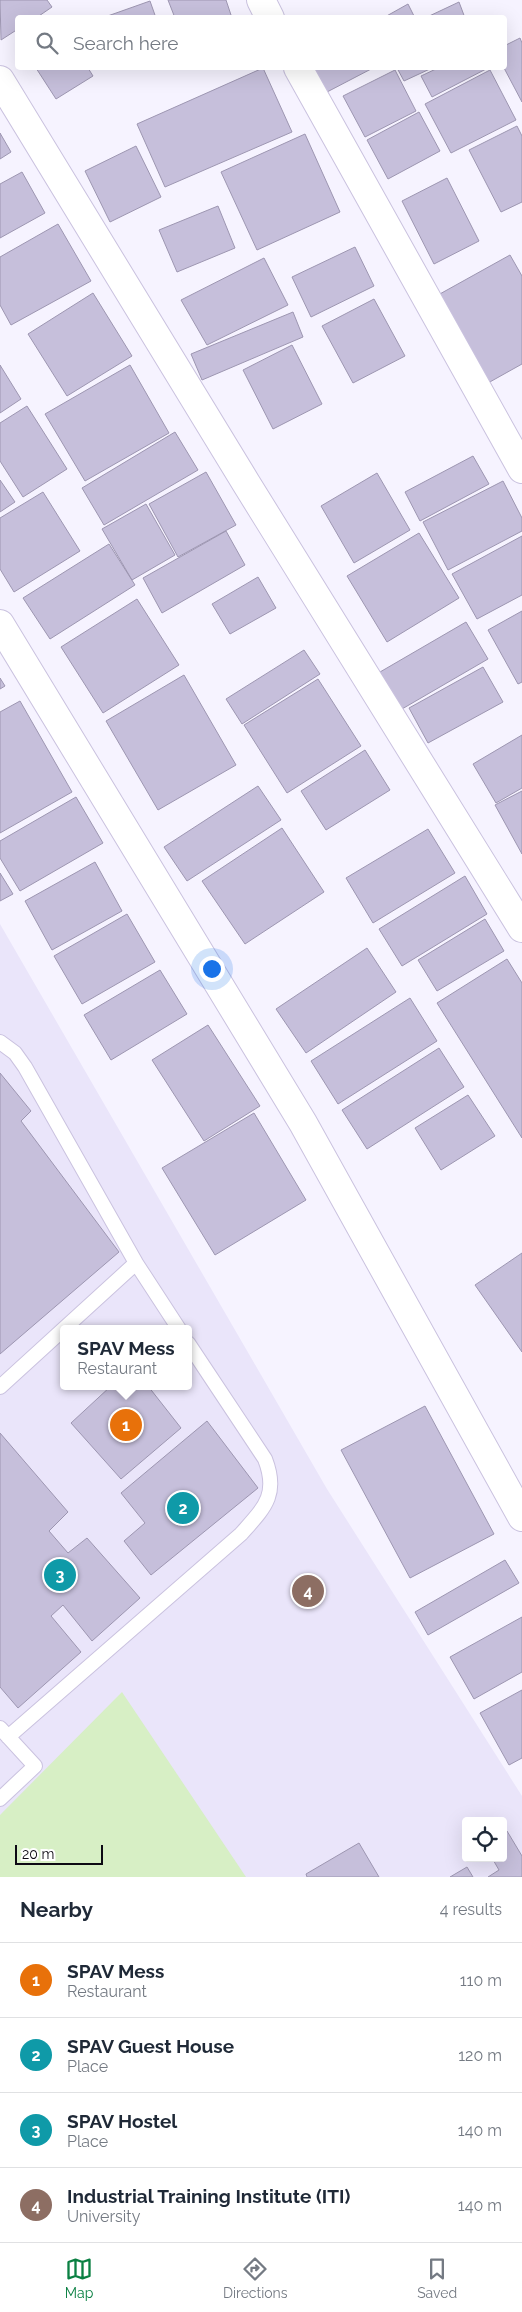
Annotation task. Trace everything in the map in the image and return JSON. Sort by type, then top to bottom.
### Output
[{"type":"street","points":[[261,0],[268,15]]},
{"type":"street","points":[[299,70],[522,469]]},
{"type":"street","points":[[0,80],[246,483],[522,928]]},
{"type":"street","points":[[0,624],[303,1123],[522,1517]]},
{"type":"lane","points":[[0,1042],[15,1053],[25,1067],[136,1263],[176,1325]]},
{"type":"lane","points":[[68,1325],[136,1263]]},
{"type":"lane","points":[[0,1387],[60,1332]]},
{"type":"lane","points":[[0,1799],[35,1766],[4,1732],[241,1534],[265,1508],[271,1491],[271,1475],[265,1459],[192,1349]]},
{"type":"shaded area","points":[[0,924],[327,1489],[522,1796],[522,1877],[0,1877]]},
{"type":"green space","points":[[122,1692],[246,1877],[0,1877],[0,1815]]},
{"type":"building","points":[[0,0],[47,0],[52,7],[40,15],[15,15],[15,31],[1,40]]},
{"type":"building","points":[[168,0],[226,0],[231,15],[174,15]]},
{"type":"building","points":[[150,1],[155,15],[110,15]]},
{"type":"building","points":[[459,2],[464,15],[431,15]]},
{"type":"building","points":[[408,4],[414,15],[388,15]]},
{"type":"building","points":[[520,38],[522,43],[522,102],[505,70],[507,70],[507,44]]},
{"type":"building","points":[[37,70],[89,70],[93,76],[56,99]]},
{"type":"building","points":[[258,70],[264,70],[292,132],[165,187],[137,124]]},
{"type":"building","points":[[315,70],[369,70],[327,92]]},
{"type":"building","points":[[395,70],[416,111],[365,137],[343,96]]},
{"type":"building","points":[[398,70],[428,70],[404,81]]},
{"type":"building","points":[[434,70],[484,70],[432,97],[421,76]]},
{"type":"building","points":[[490,70],[516,120],[451,153],[425,104]]},
{"type":"building","points":[[419,112],[440,151],[388,179],[367,140]]},
{"type":"building","points":[[517,126],[522,136],[522,202],[501,212],[469,150]]},
{"type":"building","points":[[0,133],[11,152],[0,159]]},
{"type":"building","points":[[305,134],[340,212],[257,250],[221,172]]},
{"type":"building","points":[[136,146],[161,197],[110,222],[85,171]]},
{"type":"building","points":[[22,172],[45,213],[0,238],[0,184]]},
{"type":"building","points":[[447,178],[479,241],[434,264],[402,201]]},
{"type":"building","points":[[218,206],[235,248],[177,272],[159,230]]},
{"type":"building","points":[[58,224],[91,281],[11,325],[0,305],[0,257]]},
{"type":"building","points":[[355,247],[374,286],[311,317],[292,277]]},
{"type":"building","points":[[510,255],[522,276],[522,364],[488,383],[438,295]]},
{"type":"building","points":[[264,258],[288,305],[207,345],[181,300]]},
{"type":"building","points":[[93,293],[132,356],[67,396],[28,334]]},
{"type":"building","points":[[374,299],[405,356],[353,383],[322,326]]},
{"type":"building","points":[[293,312],[303,337],[202,380],[191,354]]},
{"type":"building","points":[[292,345],[322,404],[273,429],[243,370]]},
{"type":"building","points":[[0,365],[21,399],[0,413]]},
{"type":"building","points":[[130,365],[169,433],[85,481],[45,414]]},
{"type":"building","points":[[27,406],[67,469],[23,497],[0,461],[0,423]]},
{"type":"building","points":[[175,432],[198,470],[104,525],[82,488]]},
{"type":"building","points":[[473,456],[489,484],[420,521],[405,492]]},
{"type":"building","points":[[206,472],[236,525],[178,557],[149,504]]},
{"type":"building","points":[[377,473],[410,530],[354,563],[321,506]]},
{"type":"building","points":[[0,480],[15,502],[0,512]]},
{"type":"building","points":[[503,481],[522,518],[522,531],[448,570],[423,522]]},
{"type":"building","points":[[43,492],[80,551],[14,592],[0,569],[0,518]]},
{"type":"building","points":[[146,504],[175,555],[132,580],[102,529]]},
{"type":"building","points":[[226,531],[245,565],[162,613],[143,578]]},
{"type":"building","points":[[419,533],[459,598],[387,642],[347,576]]},
{"type":"building","points":[[522,536],[522,595],[477,619],[452,574]]},
{"type":"building","points":[[109,544],[135,585],[50,639],[23,598]]},
{"type":"building","points":[[258,577],[276,608],[230,634],[212,604]]},
{"type":"building","points":[[137,599],[179,665],[103,713],[61,647]]},
{"type":"building","points":[[522,611],[522,682],[518,684],[488,630]]},
{"type":"building","points":[[466,622],[488,659],[402,709],[380,672]]},
{"type":"building","points":[[304,650],[320,674],[242,724],[226,699]]},
{"type":"building","points":[[483,667],[503,702],[428,743],[409,708]]},
{"type":"building","points":[[184,675],[236,765],[158,810],[106,721]]},
{"type":"building","points":[[0,678],[5,686],[0,689]]},
{"type":"building","points":[[318,679],[361,746],[287,793],[244,725]]},
{"type":"building","points":[[20,701],[72,792],[0,833],[0,712]]},
{"type":"building","points":[[522,735],[522,788],[496,803],[473,764]]},
{"type":"building","points":[[365,750],[390,790],[326,830],[301,791]]},
{"type":"building","points":[[258,786],[281,820],[187,881],[164,847]]},
{"type":"building","points":[[522,791],[522,854],[495,805]]},
{"type":"building","points":[[76,797],[103,843],[20,891],[0,858],[0,841]]},
{"type":"building","points":[[282,828],[324,892],[245,944],[202,881]]},
{"type":"building","points":[[428,829],[455,873],[373,923],[346,878]]},
{"type":"building","points":[[95,862],[122,911],[52,950],[25,901]]},
{"type":"building","points":[[0,873],[13,894],[0,901]]},
{"type":"building","points":[[465,876],[487,914],[402,966],[379,929]]},
{"type":"building","points":[[127,914],[155,962],[82,1004],[54,956]]},
{"type":"building","points":[[485,919],[504,951],[437,991],[418,960]]},
{"type":"building","points":[[367,948],[396,992],[306,1053],[276,1009]]},
{"type":"building","points":[[507,959],[522,983],[522,1138],[437,1003]]},
{"type":"building","points":[[160,970],[187,1014],[111,1060],[84,1015]]},
{"type":"building","points":[[410,998],[437,1041],[338,1104],[311,1061]]},
{"type":"building","points":[[208,1025],[260,1106],[204,1141],[152,1060]]},
{"type":"building","points":[[439,1048],[464,1087],[367,1149],[342,1110]]},
{"type":"building","points":[[0,1073],[31,1111],[21,1121],[119,1252],[0,1354]]},
{"type":"building","points":[[468,1095],[495,1136],[441,1170],[415,1128]]},
{"type":"building","points":[[254,1113],[306,1200],[215,1255],[162,1168]]},
{"type":"building","points":[[522,1253],[522,1352],[475,1285]]},
{"type":"building","points":[[107,1390],[151,1390],[181,1428],[121,1479],[71,1423]]},
{"type":"building","points":[[425,1406],[494,1534],[410,1578],[341,1450]]},
{"type":"building","points":[[207,1421],[258,1488],[151,1575],[124,1541],[145,1523],[121,1493]]},
{"type":"building","points":[[0,1433],[68,1512],[49,1531],[68,1553],[87,1538],[140,1598],[92,1641],[63,1605],[51,1616],[81,1652],[18,1708],[0,1687]]},
{"type":"building","points":[[505,1560],[519,1583],[428,1635],[415,1612]]},
{"type":"building","points":[[522,1617],[522,1672],[474,1699],[450,1657]]},
{"type":"building","points":[[522,1690],[522,1758],[509,1765],[480,1713]]},
{"type":"building","points":[[507,1831],[522,1856],[522,1877],[488,1877],[499,1870],[494,1862],[507,1862]]},
{"type":"building","points":[[359,1843],[379,1877],[307,1877],[306,1874]]},
{"type":"building","points":[[467,1867],[473,1877],[450,1877]]},
{"type":"place","name":"SPAV Mess","points":[[126,1425]]},
{"type":"place","name":"SPAV Guest House","points":[[183,1508]]},
{"type":"place","name":"SPAV Hostel","points":[[60,1575]]},
{"type":"place","name":"Industrial Training Institute (ITI)","points":[[308,1591]]}]
